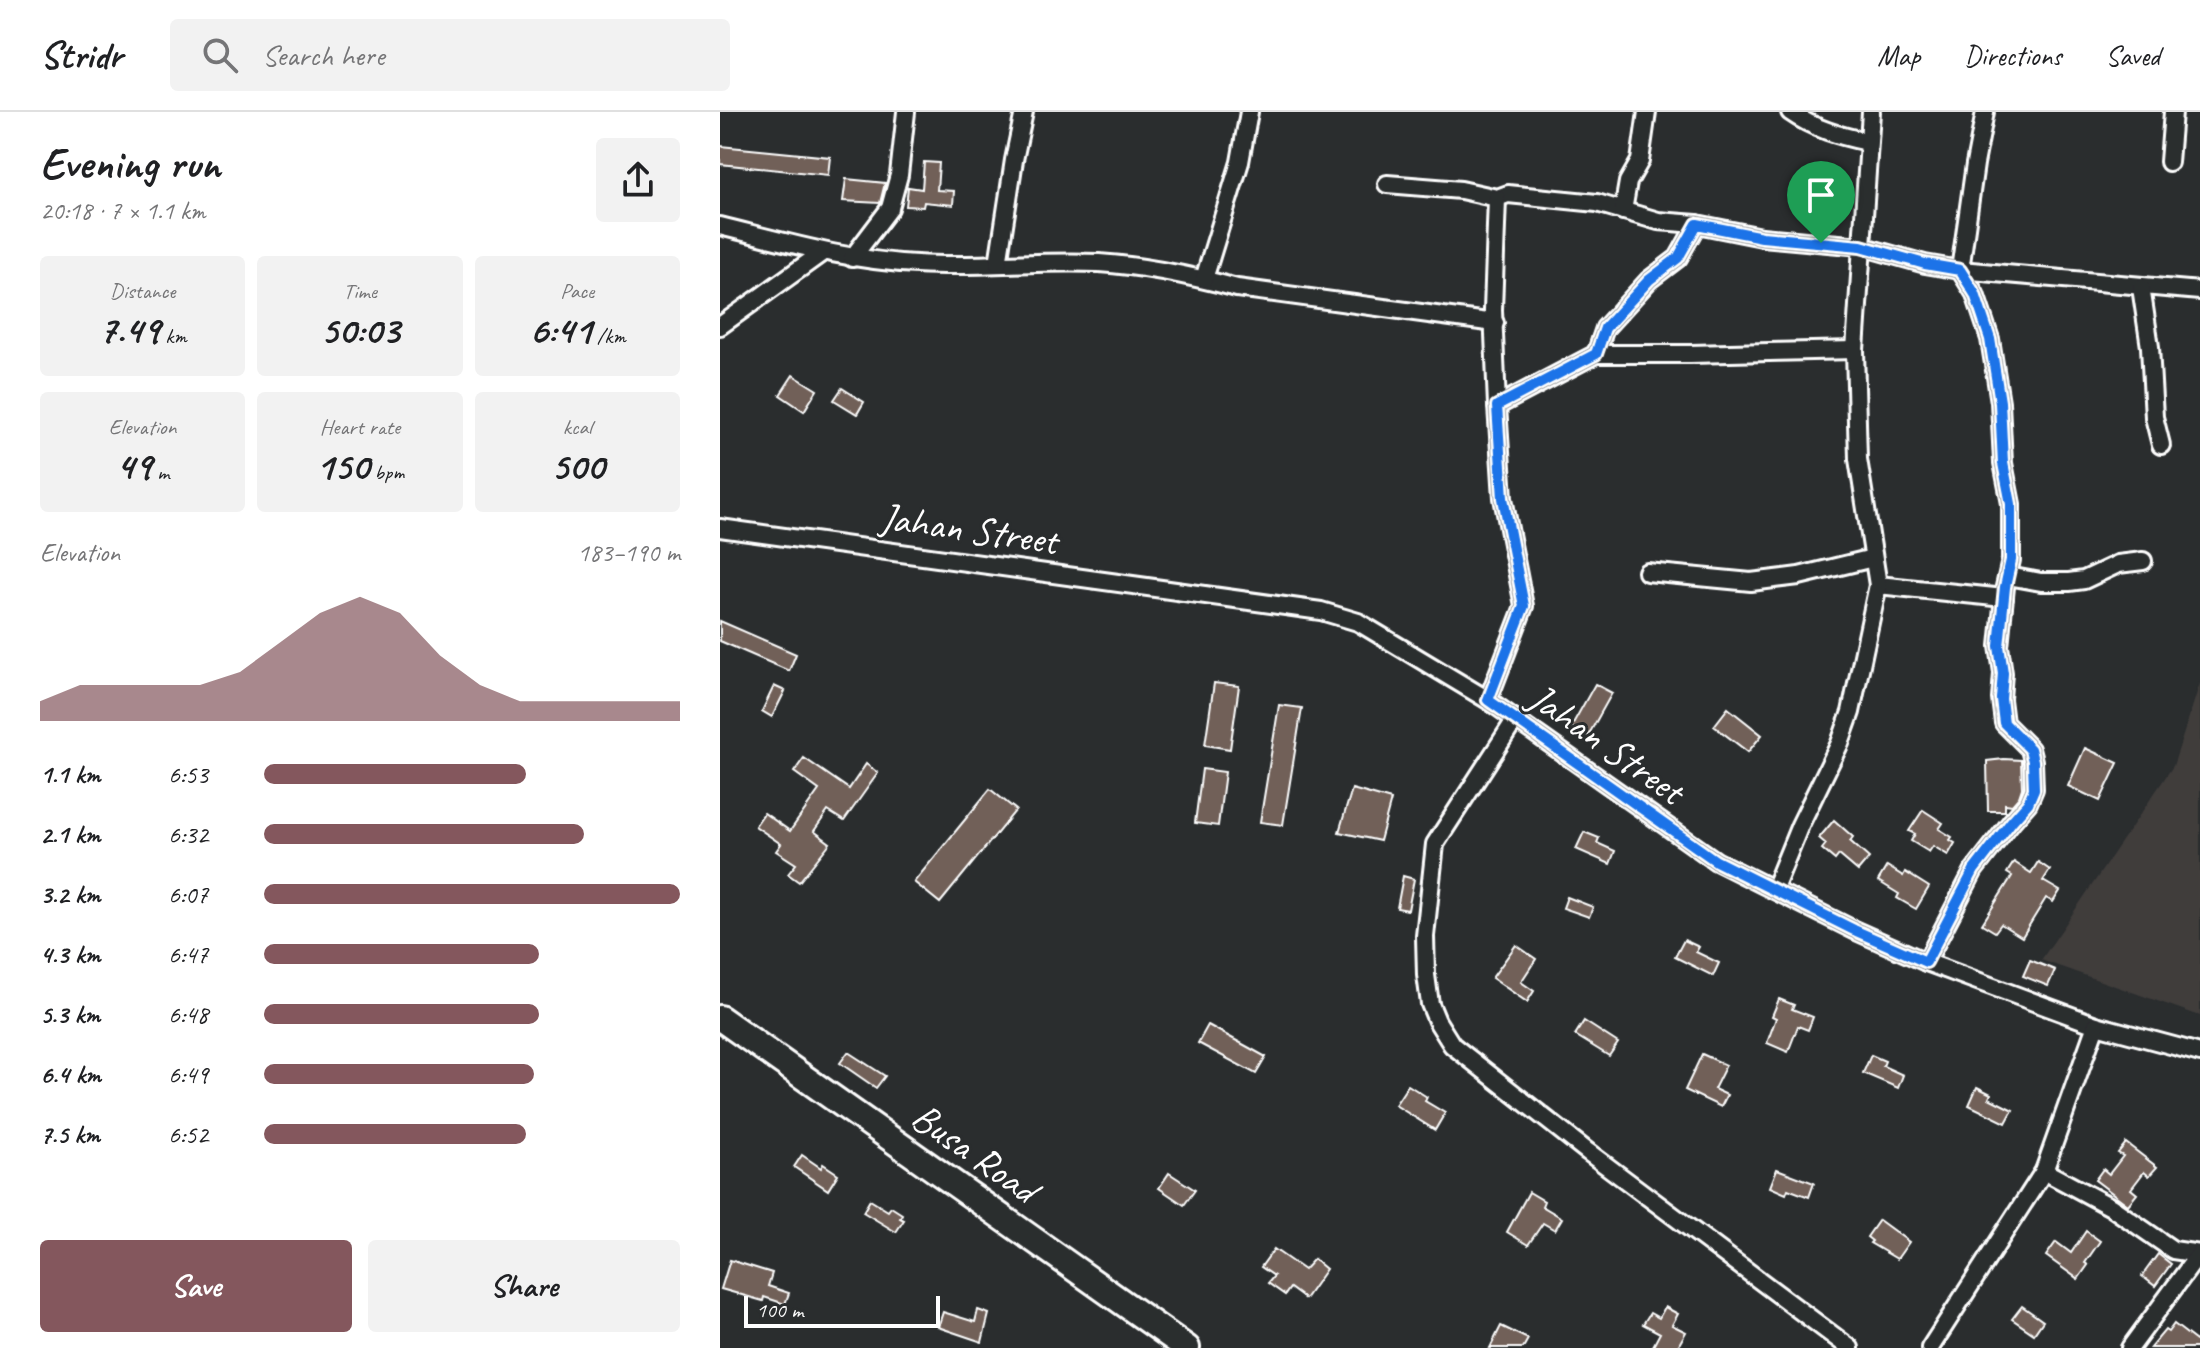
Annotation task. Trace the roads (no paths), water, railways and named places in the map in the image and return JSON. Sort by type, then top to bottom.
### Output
[{"type":"main road","name":"Busa Road","points":[[720,1018],[1181,1347]]},
{"type":"street","points":[[852,258],[890,208],[899,175],[906,112]]},
{"type":"street","points":[[998,264],[1024,112]]},
{"type":"street","points":[[1204,279],[1240,162],[1249,112]]},
{"type":"street","points":[[1623,211],[1628,182],[1640,161],[1647,112]]},
{"type":"street","points":[[1790,112],[1808,125],[1868,142]]},
{"type":"street","points":[[1774,889],[1851,712],[1878,585],[1858,459],[1855,350],[1871,112]]},
{"type":"street","points":[[1926,962],[1974,870],[2028,803],[2034,789],[2030,749],[2004,723],[2002,713],[2003,673],[1999,646],[2011,560],[2011,504],[2003,463],[2000,402],[1990,339],[1975,294],[1960,270],[1985,112]]},
{"type":"street","points":[[2169,162],[2173,112]]},
{"type":"street","points":[[1387,184],[1461,190],[1497,198],[1508,194],[1597,203],[1658,221],[1697,224],[1762,237],[1861,246],[1925,264],[1960,270],[2200,291]]},
{"type":"street","points":[[1488,700],[1524,606],[1503,498],[1493,310],[1497,198]]},
{"type":"street","points":[[1596,354],[1605,328],[1649,280],[1678,258],[1697,224]]},
{"type":"street","points":[[720,226],[852,258],[918,264],[1099,263],[1204,279],[1237,288],[1495,323]]},
{"type":"street","points":[[720,326],[823,252]]},
{"type":"street","points":[[2141,287],[2150,347],[2154,417],[2161,445]]},
{"type":"street","points":[[1497,406],[1596,354],[1855,350]]},
{"type":"street","name":"Jahan Street","points":[[720,528],[1321,611],[1358,622],[1488,700],[1716,861],[1926,962],[2096,1025],[2200,1053]]},
{"type":"street","points":[[1647,572],[1751,582],[1799,576],[1873,558]]},
{"type":"street","points":[[2008,576],[2041,582],[2069,582],[2084,580],[2118,564],[2143,561]]},
{"type":"street","points":[[1878,585],[2004,598]]},
{"type":"street","points":[[1515,720],[1435,844],[1425,936],[1430,1004],[1437,1021],[1452,1045],[1850,1348]]},
{"type":"street","points":[[1930,1348],[2044,1171],[2096,1025]]},
{"type":"street","points":[[2044,1171],[2111,1207],[2173,1250],[2200,1254],[2130,1348]]}]
